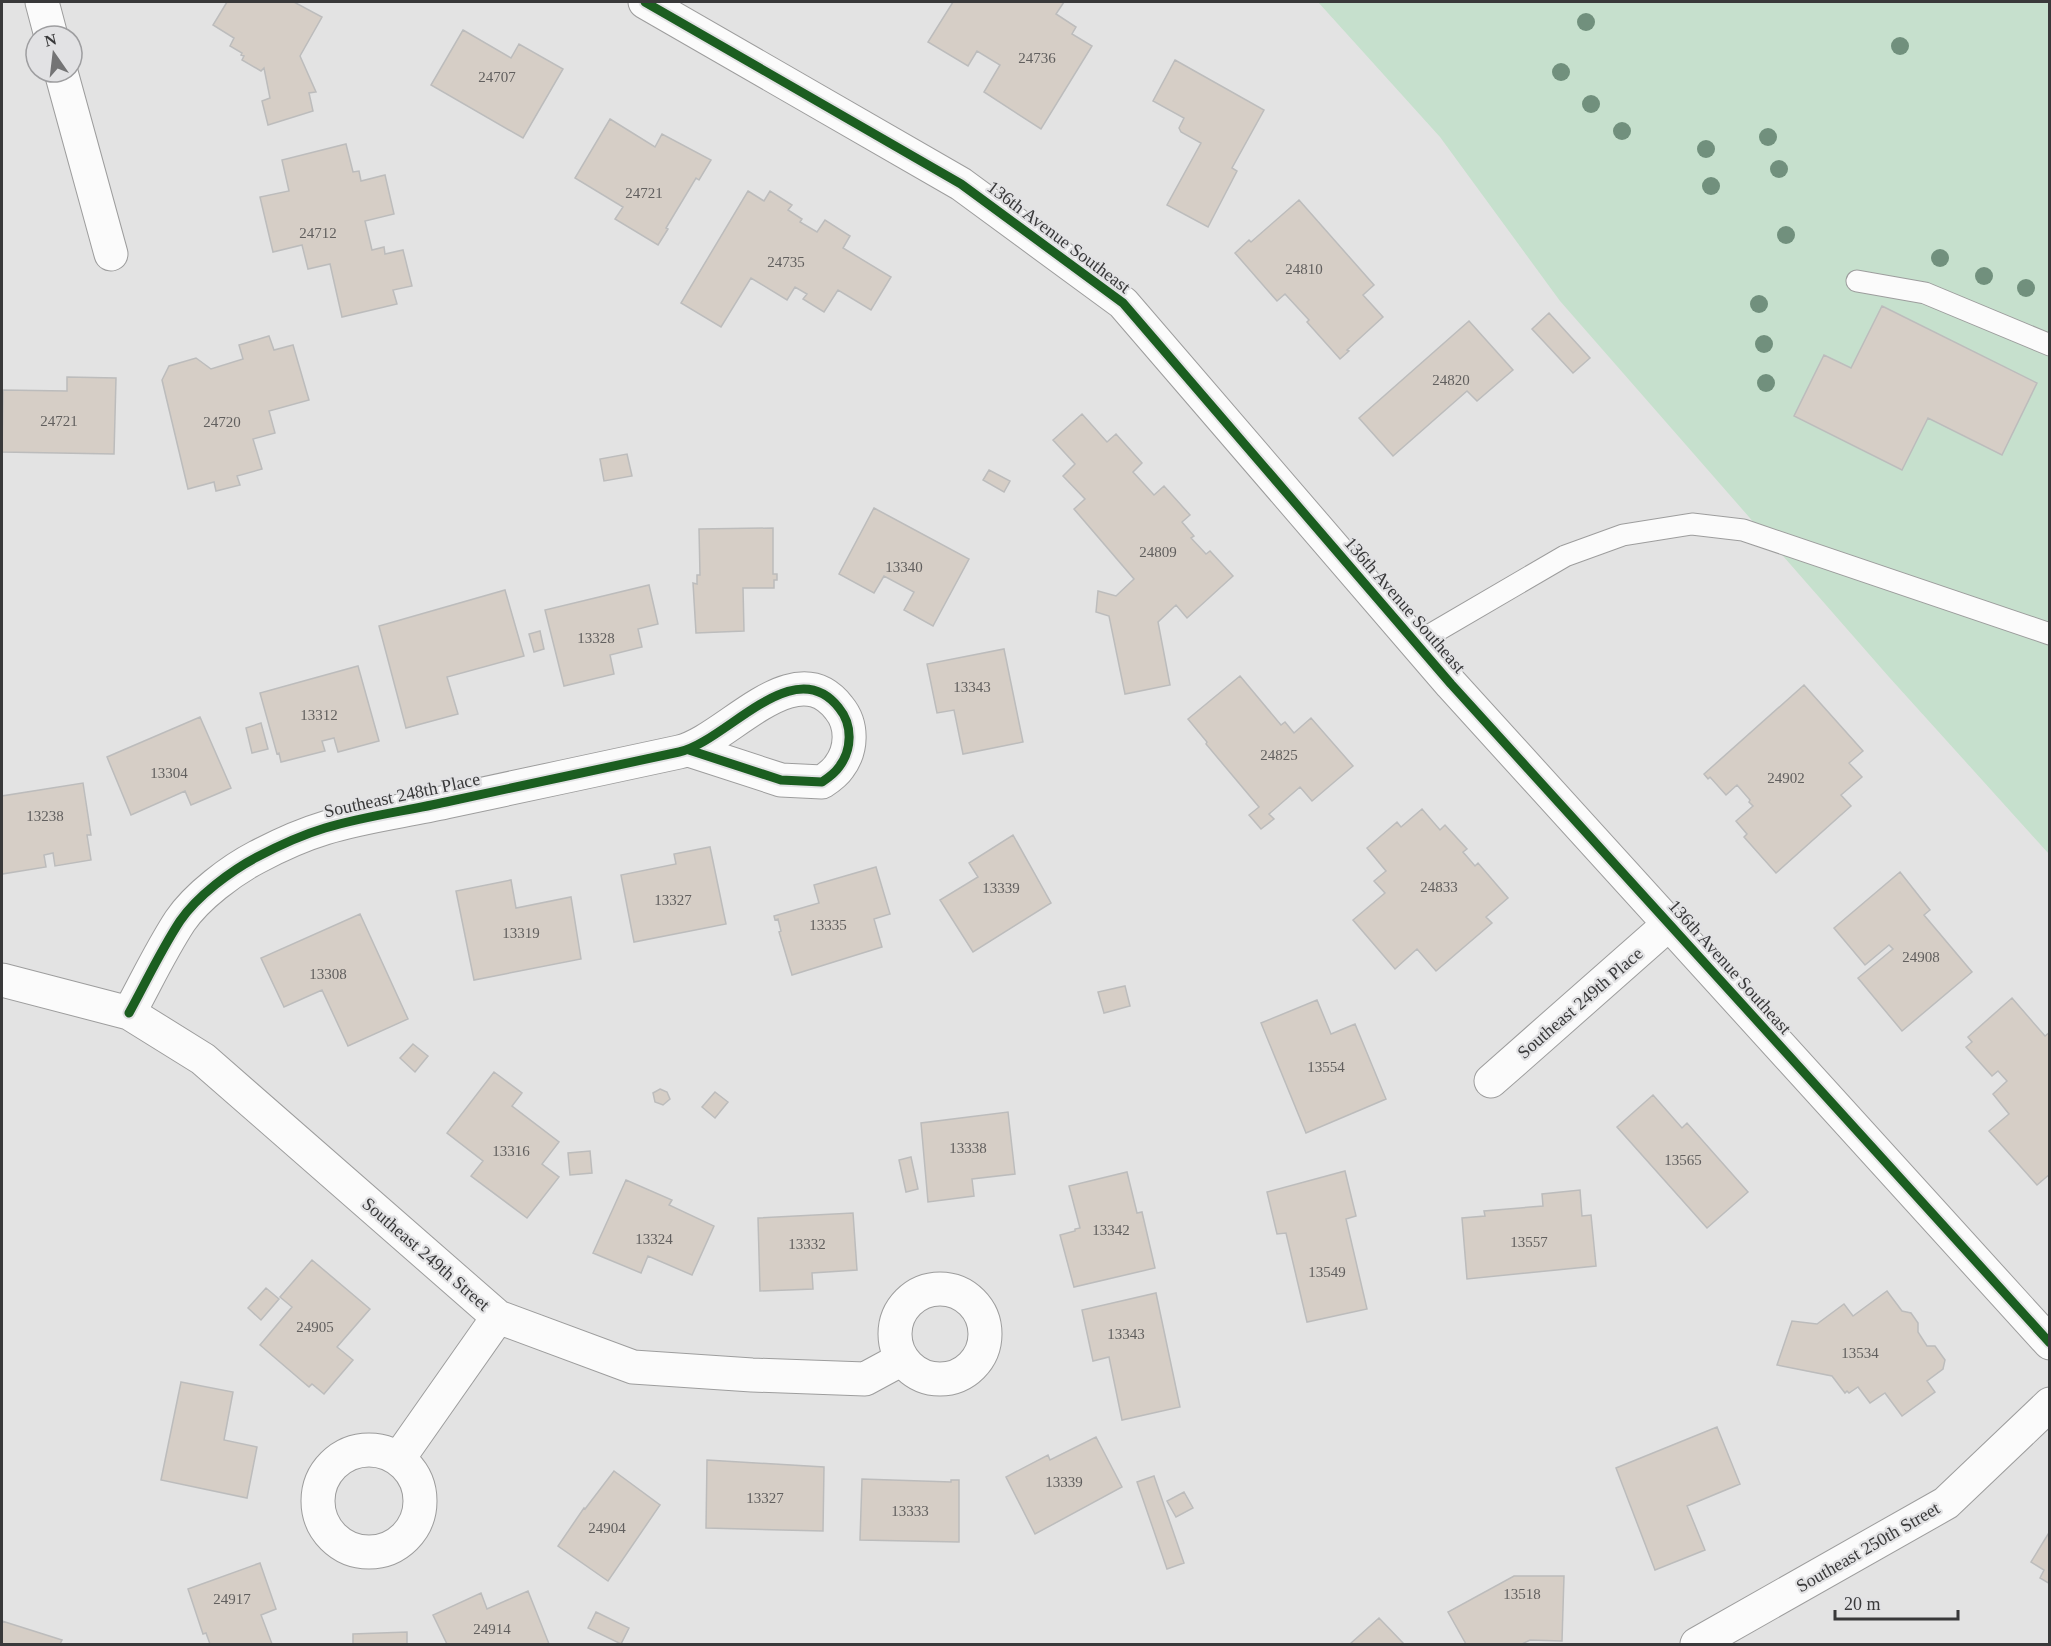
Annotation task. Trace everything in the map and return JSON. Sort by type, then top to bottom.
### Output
[{"type":"street","points":[[42,2],[48,24]]},
{"type":"street","name":"136th Avenue Southeast","points":[[645,2],[961,184],[1123,303],[1416,643],[2049,1343]]},
{"type":"street","points":[[64,84],[111,254]]},
{"type":"street","name":"Southeast 248th Place","points":[[129,1013],[181,919],[219,880],[258,857],[324,828],[689,750]]},
{"type":"street","name":"Southeast 249th Place","points":[[1491,1081],[1669,924]]},
{"type":"street","name":"Southeast 249th Street","points":[[2,981],[129,1013],[203,1059],[498,1317],[633,1367],[752,1375],[865,1379],[902,1359]]},
{"type":"street","points":[[399,1458],[498,1317]]},
{"type":"street","name":"Southeast 250th Street","points":[[1700,1644],[1946,1503],[2049,1404]]},
{"type":"lane","points":[[1857,281],[1925,293],[2049,345]]},
{"type":"lane","points":[[1416,643],[1565,556],[1623,535],[1692,524],[1743,530],[2049,634]]},
{"type":"green space","points":[[1318,2],[2049,2],[2049,854],[1889,677],[1560,301],[1440,137]]},
{"type":"building","points":[[227,2],[294,2],[322,17],[300,56],[316,92],[309,93],[313,111],[268,125],[262,101],[270,98],[264,68],[261,71],[242,60],[244,56],[241,55],[242,53],[230,46],[234,38],[213,25]]},
{"type":"building","points":[[953,2],[1064,2],[1056,14],[1076,27],[1072,34],[1092,46],[1041,129],[984,92],[1000,65],[977,51],[968,66],[928,42]]},
{"type":"building","points":[[463,30],[511,58],[519,44],[563,69],[523,138],[431,85]]},
{"type":"building","points":[[1175,60],[1264,110],[1232,168],[1237,171],[1208,227],[1167,205],[1201,143],[1181,132],[1179,128],[1184,118],[1153,101]]},
{"type":"building","points":[[610,119],[655,147],[662,134],[711,160],[699,180],[696,178],[658,245],[615,219],[623,207],[575,178]]},
{"type":"building","points":[[346,144],[353,172],[359,171],[361,181],[385,175],[394,214],[365,221],[372,250],[384,247],[385,254],[403,250],[412,286],[393,290],[397,304],[342,317],[330,264],[308,269],[302,245],[273,252],[260,197],[289,191],[282,160]]},
{"type":"building","points":[[748,191],[764,201],[770,191],[792,205],[788,210],[802,219],[800,222],[817,232],[825,220],[850,236],[843,248],[891,277],[871,310],[838,290],[824,312],[803,299],[807,294],[795,287],[787,300],[751,278],[721,327],[681,303]]},
{"type":"building","points":[[1299,200],[1374,285],[1363,295],[1383,317],[1340,359],[1285,294],[1277,301],[1235,253]]},
{"type":"building","points":[[1882,306],[2037,383],[2002,455],[1928,418],[1902,470],[1794,416],[1824,355],[1851,368]]},
{"type":"building","points":[[1549,313],[1590,358],[1573,373],[1532,329]]},
{"type":"building","points":[[1469,321],[1513,370],[1477,401],[1467,391],[1393,456],[1359,418]]},
{"type":"building","points":[[269,336],[274,350],[293,345],[309,400],[269,411],[275,433],[253,439],[262,469],[237,476],[240,485],[216,491],[214,482],[188,489],[162,380],[169,366],[196,358],[211,369],[243,359],[239,345]]},
{"type":"building","points":[[67,377],[116,378],[114,454],[2,452],[3,390],[67,391]]},
{"type":"building","points":[[1082,414],[1107,442],[1116,434],[1142,463],[1133,472],[1154,495],[1164,486],[1190,515],[1182,522],[1194,536],[1191,538],[1206,554],[1210,551],[1233,576],[1187,618],[1176,605],[1158,622],[1170,685],[1125,694],[1109,616],[1096,612],[1098,591],[1116,596],[1134,579],[1074,509],[1085,499],[1063,476],[1075,464],[1053,440]]},
{"type":"building","points":[[627,454],[632,476],[604,481],[600,459]]},
{"type":"building","points":[[989,470],[1010,481],[1004,492],[983,480]]},
{"type":"building","points":[[874,508],[969,559],[933,626],[904,610],[914,592],[884,576],[874,593],[839,574]]},
{"type":"building","points":[[773,528],[773,574],[777,574],[777,580],[774,580],[774,588],[743,588],[744,631],[696,633],[693,583],[697,584],[697,575],[700,575],[699,529]]},
{"type":"building","points":[[649,585],[658,624],[638,629],[642,647],[610,655],[614,674],[564,686],[545,610]]},
{"type":"building","points":[[505,590],[524,656],[447,677],[458,714],[406,728],[379,626]]},
{"type":"building","points":[[540,631],[544,649],[534,652],[529,634]]},
{"type":"building","points":[[1004,649],[1023,742],[963,754],[954,710],[937,713],[927,664]]},
{"type":"building","points":[[358,666],[379,741],[338,752],[334,738],[322,741],[325,751],[281,762],[260,693]]},
{"type":"building","points":[[1240,676],[1281,725],[1285,722],[1294,733],[1311,718],[1353,766],[1312,801],[1300,787],[1269,814],[1274,819],[1261,829],[1249,815],[1259,807],[1188,719]]},
{"type":"building","points":[[1804,685],[1863,751],[1849,763],[1862,777],[1841,795],[1851,806],[1776,873],[1744,837],[1747,834],[1736,821],[1753,806],[1750,800],[1737,785],[1726,795],[1710,777],[1708,779],[1704,774]]},
{"type":"building","points":[[200,717],[231,788],[191,805],[185,791],[131,815],[107,757]]},
{"type":"building","points":[[261,723],[268,749],[252,753],[246,728]]},
{"type":"building","points":[[83,783],[91,835],[87,835],[91,860],[55,866],[53,853],[44,855],[46,867],[2,874],[2,796]]},
{"type":"building","points":[[1422,809],[1440,830],[1445,825],[1467,849],[1463,852],[1475,866],[1478,863],[1508,898],[1486,917],[1492,923],[1436,971],[1417,949],[1395,969],[1353,920],[1385,893],[1374,881],[1386,871],[1367,848],[1397,822],[1401,827]]},
{"type":"building","points":[[1013,835],[1051,903],[973,952],[940,900],[978,877],[969,863]]},
{"type":"building","points":[[710,847],[726,924],[634,942],[621,875],[676,864],[674,854]]},
{"type":"building","points":[[876,867],[890,914],[874,919],[882,947],[792,975],[779,932],[781,931],[778,919],[775,920],[774,916],[819,903],[814,885]]},
{"type":"building","points":[[1900,872],[1930,910],[1924,915],[1972,972],[1902,1031],[1858,978],[1893,949],[1889,945],[1865,965],[1834,928]]},
{"type":"building","points":[[511,880],[516,908],[571,897],[581,959],[474,980],[456,891]]},
{"type":"building","points":[[360,914],[408,1019],[348,1046],[322,990],[284,1007],[261,958]]},
{"type":"building","points":[[1125,986],[1130,1006],[1104,1013],[1098,992]]},
{"type":"building","points":[[2012,998],[2045,1036],[2050,1032],[2050,1174],[2037,1185],[1989,1131],[2009,1114],[1993,1094],[2007,1081],[1998,1071],[1992,1076],[1966,1047],[1972,1042],[1968,1037]]},
{"type":"building","points":[[1317,1000],[1331,1034],[1355,1024],[1386,1099],[1306,1133],[1261,1023]]},
{"type":"building","points":[[413,1044],[428,1056],[415,1072],[400,1058]]},
{"type":"building","points":[[494,1072],[522,1093],[512,1106],[559,1142],[542,1164],[559,1177],[527,1218],[471,1176],[483,1161],[447,1133]]},
{"type":"building","points":[[660,1089],[667,1092],[670,1099],[663,1105],[655,1102],[653,1093]]},
{"type":"building","points":[[715,1092],[728,1102],[715,1118],[702,1107]]},
{"type":"building","points":[[1653,1095],[1682,1128],[1687,1123],[1748,1192],[1707,1228],[1617,1127]]},
{"type":"building","points":[[1008,1112],[1015,1174],[972,1179],[974,1196],[928,1202],[921,1123]]},
{"type":"building","points":[[590,1151],[592,1173],[570,1175],[568,1153]]},
{"type":"building","points":[[911,1157],[918,1189],[906,1192],[899,1160]]},
{"type":"building","points":[[1345,1171],[1356,1216],[1346,1219],[1367,1309],[1307,1322],[1286,1233],[1277,1234],[1267,1192]]},
{"type":"building","points":[[1127,1172],[1137,1213],[1142,1212],[1155,1268],[1074,1287],[1060,1235],[1080,1228],[1069,1186]]},
{"type":"building","points":[[626,1180],[672,1200],[669,1205],[714,1226],[692,1275],[648,1256],[641,1273],[593,1253]]},
{"type":"building","points":[[1580,1190],[1582,1216],[1591,1215],[1596,1266],[1467,1279],[1462,1218],[1485,1216],[1484,1211],[1543,1206],[1542,1194]]},
{"type":"building","points":[[853,1213],[857,1270],[812,1273],[813,1289],[760,1291],[758,1218]]},
{"type":"building","points":[[312,1260],[370,1309],[337,1347],[353,1360],[324,1394],[312,1384],[309,1387],[260,1345],[292,1307],[280,1297]]},
{"type":"building","points":[[266,1288],[279,1299],[261,1320],[248,1308]]},
{"type":"building","points":[[1887,1291],[1902,1311],[1911,1313],[1918,1323],[1918,1332],[1927,1346],[1935,1346],[1945,1360],[1943,1369],[1927,1381],[1935,1392],[1902,1416],[1885,1393],[1870,1403],[1858,1387],[1845,1393],[1832,1376],[1777,1365],[1792,1321],[1817,1324],[1844,1304],[1853,1316]]},
{"type":"building","points":[[1156,1293],[1180,1407],[1122,1420],[1109,1357],[1093,1361],[1082,1310]]},
{"type":"building","points":[[181,1382],[233,1392],[224,1440],[257,1447],[247,1498],[161,1480]]},
{"type":"building","points":[[1717,1427],[1740,1484],[1687,1506],[1705,1550],[1655,1570],[1616,1468]]},
{"type":"building","points":[[1096,1437],[1122,1487],[1035,1534],[1006,1477],[1048,1455],[1050,1460]]},
{"type":"building","points":[[707,1460],[824,1467],[823,1531],[706,1528]]},
{"type":"building","points":[[614,1471],[660,1505],[608,1581],[558,1546],[584,1508]]},
{"type":"building","points":[[1154,1476],[1184,1563],[1167,1569],[1137,1482]]},
{"type":"building","points":[[862,1479],[951,1482],[951,1480],[959,1480],[959,1542],[860,1540]]},
{"type":"building","points":[[1184,1492],[1193,1508],[1176,1517],[1167,1501]]},
{"type":"building","points":[[2050,1531],[2050,1584],[2040,1578],[2044,1570],[2031,1562]]},
{"type":"building","points":[[260,1563],[276,1609],[261,1615],[272,1644],[210,1644],[206,1633],[203,1634],[188,1589]]},
{"type":"building","points":[[1514,1576],[1564,1576],[1562,1641],[1530,1640],[1522,1644],[1466,1644],[1448,1612]]},
{"type":"building","points":[[528,1591],[549,1644],[447,1644],[433,1615],[481,1593],[487,1609]]},
{"type":"building","points":[[596,1612],[629,1628],[621,1644],[588,1628]]},
{"type":"building","points":[[1379,1618],[1404,1644],[1350,1644]]},
{"type":"building","points":[[2,1621],[62,1640],[60,1644],[2,1644]]},
{"type":"building","points":[[407,1632],[407,1644],[353,1644],[353,1634]]},
{"type":"cycle path","points":[[645,2],[961,184],[1123,303],[1451,684],[2050,1343]]},
{"type":"cycle path","points":[[129,1013],[173,932],[196,902],[226,876],[247,862],[309,834],[355,820],[679,752],[698,745],[760,704],[781,694],[802,689],[821,693],[839,708],[849,730],[848,745],[843,760],[836,771],[822,782],[781,780],[689,750]]}]
